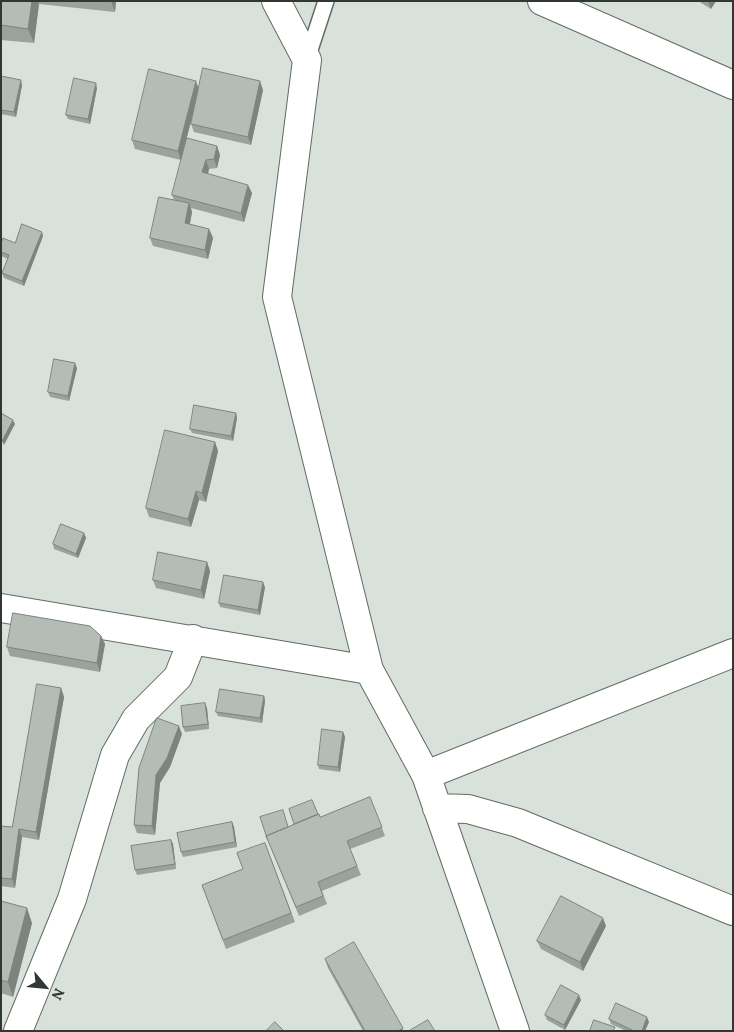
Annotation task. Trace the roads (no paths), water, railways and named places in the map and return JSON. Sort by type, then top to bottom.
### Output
[{"type":"street","points":[[276,1],[307,60],[276,296],[369,670],[426,775],[515,1031]]},
{"type":"street","points":[[542,1],[733,85]]},
{"type":"street","points":[[1,608],[369,670]]},
{"type":"street","points":[[18,1031],[72,899],[115,754],[136,719],[178,677],[193,640]]},
{"type":"street","points":[[426,775],[733,653]]},
{"type":"street","points":[[437,808],[468,809],[518,823],[733,911]]},
{"type":"lane","points":[[307,60],[326,1]]}]
